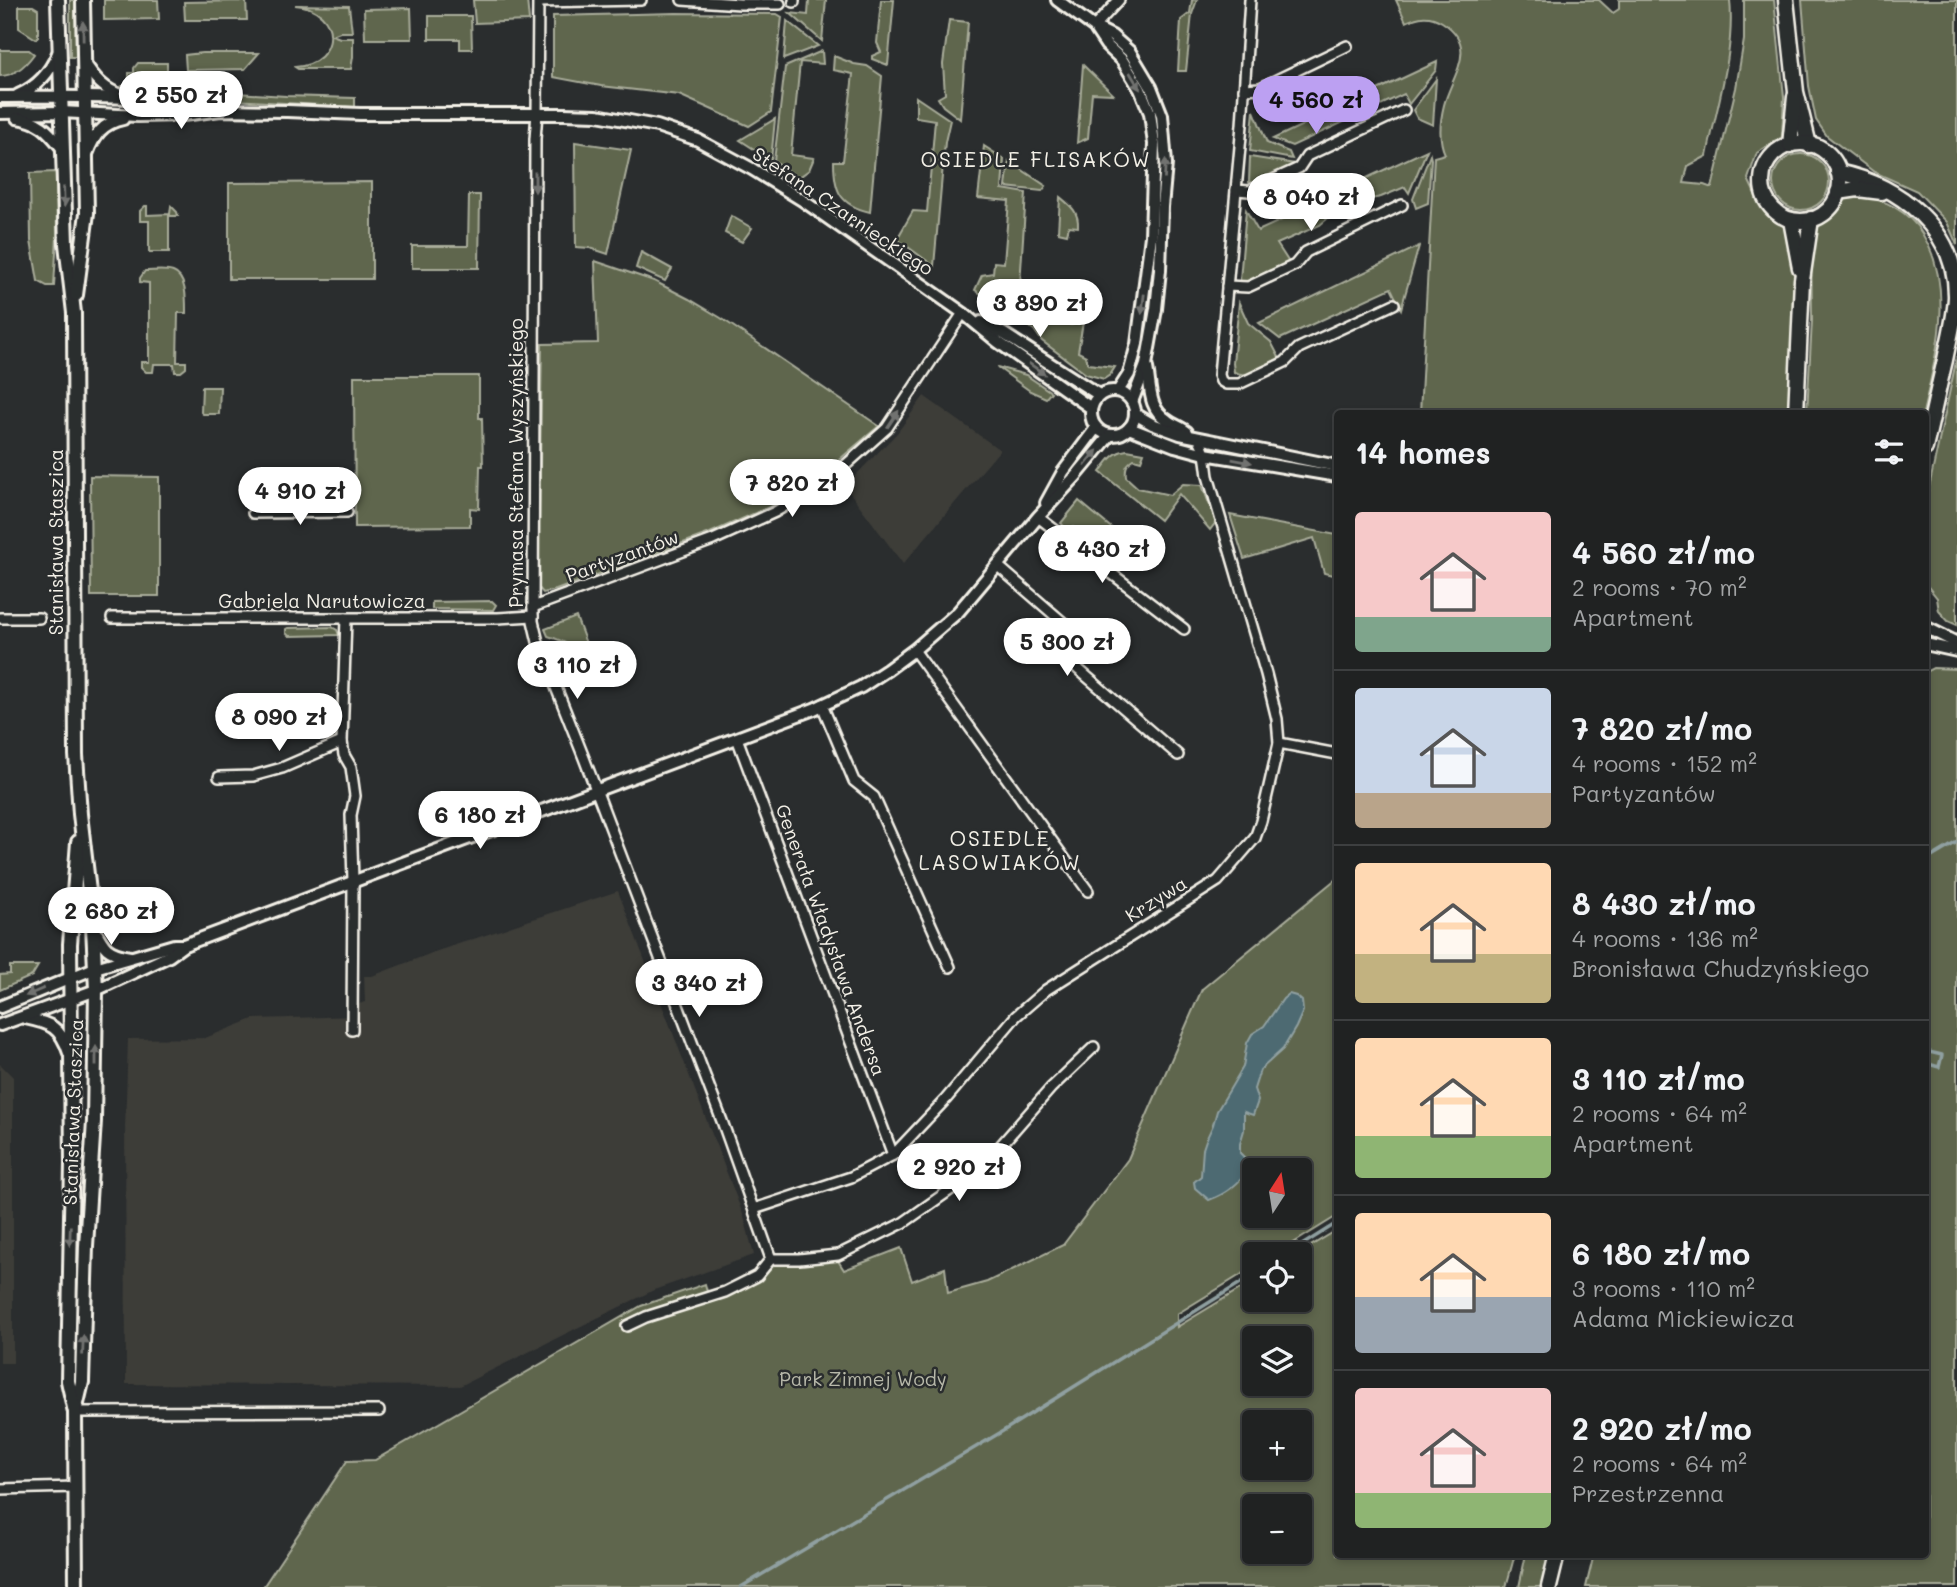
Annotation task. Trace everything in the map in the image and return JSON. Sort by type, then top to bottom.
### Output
[{"type":"main road","name":"Stanisława Staszica","points":[[58,0],[66,244],[74,313],[75,730],[80,814],[93,926],[96,990],[94,1121],[86,1246],[82,1382],[75,1412]]},
{"type":"main road","name":"Stanisława Staszica","points":[[74,313],[87,213],[83,0]]},
{"type":"main road","points":[[1786,0],[1796,92],[1810,145]]},
{"type":"main road","points":[[1790,145],[1796,92]]},
{"type":"main road","points":[[1790,145],[1810,145],[1829,156],[1838,172],[1838,192],[1830,208],[1819,216],[1801,221],[1782,216],[1770,206],[1762,183],[1770,159],[1781,149],[1790,145]]},
{"type":"main road","points":[[1838,172],[1864,179],[1897,196],[1920,213],[1936,231],[1948,255],[1955,284],[1955,307],[1929,430]]},
{"type":"main road","points":[[1838,192],[1858,189],[1897,196]]},
{"type":"main road","points":[[1791,219],[1802,280]]},
{"type":"main road","points":[[1796,410],[1802,280],[1811,219]]},
{"type":"main road","name":"Stanisława Staszica","points":[[76,1587],[75,1412],[68,1381],[72,1163],[70,944],[80,814]]},
{"type":"main road","points":[[1549,1587],[1556,1558]]},
{"type":"street","name":"Prymasa Stefana Wyszyńskiego","points":[[641,0],[538,2],[533,612],[538,642],[771,1259]]},
{"type":"street","points":[[682,0],[780,4]]},
{"type":"street","points":[[1057,0],[1094,27],[1112,36],[1130,52],[1152,86],[1163,121],[1166,164],[1160,270],[1152,338],[1146,365],[1132,402]]},
{"type":"street","points":[[1094,27],[1119,0]]},
{"type":"street","points":[[1250,0],[1219,375],[1221,381],[1226,384],[1239,384],[1285,362],[1299,348],[1394,304]]},
{"type":"street","points":[[1094,27],[1106,45],[1122,60],[1140,89],[1150,113],[1154,144],[1151,236],[1138,344],[1129,374],[1118,391]]},
{"type":"street","points":[[1244,89],[1260,88],[1347,46]]},
{"type":"street","points":[[13,97],[28,91],[41,80],[58,53]]},
{"type":"street","points":[[83,62],[101,85],[132,99]]},
{"type":"street","points":[[0,97],[132,99],[180,102],[221,110]]},
{"type":"street","points":[[0,114],[61,112],[138,116],[183,115],[221,110]]},
{"type":"street","name":"Stefana Czarnieckiego","points":[[221,110],[360,114],[597,115],[657,125],[698,140],[802,200],[963,313],[998,342],[1091,408]]},
{"type":"street","points":[[1236,190],[1249,191],[1299,168],[1307,156],[1404,110]]},
{"type":"street","points":[[0,114],[38,124],[63,149]]},
{"type":"street","points":[[86,156],[100,129],[113,121],[138,116]]},
{"type":"street","points":[[1227,286],[1248,287],[1295,265],[1306,252],[1402,205]]},
{"type":"street","name":"Stefana Czarnieckiego","points":[[963,313],[1004,334],[1099,395]]},
{"type":"street","name":"Partyzantów","points":[[533,612],[713,540],[775,512],[830,479],[887,428],[963,313]]},
{"type":"street","points":[[1146,365],[1152,404],[1157,411],[1168,421],[1199,439]]},
{"type":"street","points":[[1118,391],[1124,393],[1132,402],[1135,414],[1129,428],[1117,435],[1110,435],[1096,428],[1090,415],[1091,408],[1099,395],[1118,391]]},
{"type":"street","points":[[1135,414],[1167,430],[1199,439],[1334,465]]},
{"type":"street","points":[[1038,517],[1063,472],[1096,428]]},
{"type":"street","points":[[1129,428],[1175,446],[1205,454],[1334,476]]},
{"type":"street","points":[[0,1025],[71,1001],[169,956],[184,945],[737,738],[861,687],[914,650],[958,612],[1110,435]]},
{"type":"street","name":"Krzywa","points":[[754,1209],[851,1177],[893,1155],[946,1099],[1016,1016],[1046,990],[1218,881],[1255,838],[1279,743],[1277,719],[1199,439]]},
{"type":"street","points":[[253,513],[346,512]]},
{"type":"street","points":[[1038,517],[1184,629]]},
{"type":"street","points":[[998,566],[1066,625],[1071,661],[1178,755]]},
{"type":"street","name":"Gabriela Narutowicza","points":[[112,618],[346,618],[533,612]]},
{"type":"street","points":[[0,618],[40,618]]},
{"type":"street","points":[[346,618],[342,742],[344,755],[351,767],[355,796],[351,815],[354,881],[352,1030]]},
{"type":"street","points":[[1929,629],[1957,643]]},
{"type":"street","points":[[1929,645],[1957,651]]},
{"type":"street","points":[[914,650],[1088,891]]},
{"type":"street","points":[[822,705],[854,781],[874,797],[950,967]]},
{"type":"street","name":"Generała Władysława Andersa","points":[[737,738],[893,1155]]},
{"type":"street","points":[[219,777],[253,776],[282,768],[342,742]]},
{"type":"street","points":[[1279,743],[1334,753]]},
{"type":"street","points":[[93,926],[103,946],[108,950],[133,957]]},
{"type":"street","points":[[0,1007],[95,968],[174,945],[184,945]]},
{"type":"street","points":[[23,1017],[42,1021],[62,1034],[72,1059]]},
{"type":"street","points":[[627,1326],[646,1317],[725,1292],[757,1276],[771,1259],[838,1255],[904,1223],[980,1169],[1051,1088],[1094,1047]]},
{"type":"street","points":[[75,1412],[379,1411]]},
{"type":"street","points":[[0,1489],[76,1487]]},
{"type":"shaded area","points":[[924,396],[1000,450],[903,564],[845,486],[897,433]]},
{"type":"shaded area","points":[[618,891],[744,1217],[754,1255],[654,1290],[460,1386],[126,1384],[125,1127],[128,1039],[205,1038],[253,1019],[358,1016],[359,1004],[365,1002],[364,976],[372,976],[437,951]]},
{"type":"shaded area","points":[[0,1064],[13,1077],[13,1363],[0,1363]]},
{"type":"green space","points":[[70,0],[75,0],[76,57],[70,57]]},
{"type":"green space","points":[[104,0],[158,0],[159,19],[104,20]]},
{"type":"green space","points":[[473,0],[527,0],[529,21],[475,23]]},
{"type":"green space","points":[[809,0],[826,0],[822,41],[790,13],[808,15]]},
{"type":"green space","points":[[881,0],[894,0],[888,65],[872,59],[872,56],[881,52],[877,43]]},
{"type":"green space","points":[[1192,0],[1197,0],[1192,14],[1186,71],[1178,71],[1181,20],[1190,13]]},
{"type":"green space","points":[[1396,0],[1599,0],[1613,13],[1619,9],[1619,0],[1730,0],[1728,59],[1707,156],[1688,166],[1684,183],[1712,188],[1736,88],[1744,40],[1744,0],[1774,0],[1784,97],[1782,137],[1757,153],[1748,179],[1756,196],[1765,197],[1774,210],[1786,218],[1797,252],[1791,410],[1420,410],[1434,157],[1445,154],[1441,117],[1457,72],[1461,51],[1453,31],[1437,19],[1424,17],[1406,22]]},
{"type":"green space","points":[[1802,0],[1957,0],[1957,245],[1947,222],[1917,191],[1874,172],[1827,136],[1816,120],[1809,86]]},
{"type":"green space","points":[[246,1],[247,20],[185,20],[184,2]]},
{"type":"green space","points":[[295,5],[349,6],[352,32],[332,35],[353,38],[351,69],[295,67],[310,64],[321,56],[328,47],[330,36],[328,25],[321,16],[310,8]]},
{"type":"green space","points":[[19,6],[33,6],[38,9],[36,39],[19,28]]},
{"type":"green space","points":[[411,8],[412,39],[365,39],[364,9]]},
{"type":"green space","points":[[777,14],[782,17],[771,112],[749,126],[679,95],[601,86],[553,77],[553,16]]},
{"type":"green space","points":[[429,16],[471,16],[472,49],[460,49],[460,39],[429,39]]},
{"type":"green space","points":[[949,20],[968,22],[960,119],[943,106],[938,98],[945,94],[943,64]]},
{"type":"green space","points":[[787,21],[818,46],[784,59]]},
{"type":"green space","points":[[0,50],[29,50],[34,54],[19,69],[0,76]]},
{"type":"green space","points":[[822,51],[823,64],[800,62],[791,155],[814,158],[809,170],[798,178],[774,161],[785,67]]},
{"type":"green space","points":[[259,53],[245,69],[186,70],[185,55]]},
{"type":"green space","points":[[834,56],[867,66],[882,76],[870,212],[845,200],[840,195],[835,180],[834,161],[843,161],[853,74],[833,70]]},
{"type":"green space","points":[[1437,62],[1436,70],[1409,104],[1404,94],[1292,146],[1273,139]]},
{"type":"green space","points":[[138,63],[167,63],[167,80],[129,78],[129,73],[134,73]]},
{"type":"green space","points":[[1083,65],[1113,94],[1092,93],[1088,138],[1077,143]]},
{"type":"green space","points":[[1436,79],[1433,125],[1417,118],[1413,110]]},
{"type":"green space","points":[[122,86],[355,98],[355,107],[119,90]]},
{"type":"green space","points":[[916,97],[950,120],[945,142],[934,266],[897,239],[913,211],[927,212],[935,120],[916,117]]},
{"type":"green space","points":[[1254,111],[1267,143],[1289,152],[1292,159],[1250,151]]},
{"type":"green space","points":[[775,119],[771,160],[740,140]]},
{"type":"green space","points":[[575,142],[631,150],[608,254],[576,247]]},
{"type":"green space","points":[[984,146],[1004,159],[1002,189],[1026,193],[1018,315],[1051,317],[1071,325],[1083,322],[1078,352],[1086,356],[1088,364],[1115,367],[1104,379],[1086,374],[1042,341],[1034,330],[975,290],[982,275],[993,273],[994,262],[1004,263],[1009,201],[978,198]]},
{"type":"green space","points":[[1427,150],[1409,193],[1405,187],[1381,197],[1350,203],[1349,209],[1277,244],[1290,264],[1246,284],[1240,280],[1246,210],[1258,231]]},
{"type":"green space","points":[[1801,154],[1812,156],[1821,162],[1827,171],[1827,193],[1821,202],[1812,208],[1801,210],[1790,208],[1781,202],[1775,193],[1773,182],[1775,171],[1781,162],[1790,156]]},
{"type":"green space","points":[[1430,155],[1428,203],[1416,208],[1413,199]]},
{"type":"green space","points":[[1250,157],[1295,164],[1296,167],[1267,181],[1249,182]]},
{"type":"green space","points":[[1009,161],[1046,186],[1042,191],[1006,187]]},
{"type":"green space","points":[[56,172],[57,236],[54,286],[47,286],[38,281],[31,241],[30,173]]},
{"type":"green space","points":[[372,182],[372,279],[229,279],[229,183]]},
{"type":"green space","points":[[469,195],[480,195],[479,268],[412,268],[412,246],[468,246]]},
{"type":"green space","points":[[1851,195],[1887,203],[1917,226],[1929,247],[1937,269],[1940,317],[1934,366],[1924,410],[1807,410],[1812,320],[1811,236]]},
{"type":"green space","points":[[1060,197],[1071,206],[1077,217],[1078,227],[1069,226],[1067,234],[1058,232]]},
{"type":"green space","points":[[145,206],[147,215],[170,214],[171,206],[177,212],[178,216],[169,216],[169,252],[149,252],[149,221],[140,221],[140,211]]},
{"type":"green space","points":[[731,216],[752,228],[742,242],[725,233]]},
{"type":"green space","points":[[1419,246],[1401,309],[1391,288],[1280,339],[1259,323]]},
{"type":"green space","points":[[641,252],[672,269],[665,281],[636,268]]},
{"type":"green space","points":[[595,261],[654,281],[689,299],[879,426],[787,499],[710,533],[543,593],[538,587],[542,344],[598,343]]},
{"type":"green space","points":[[145,271],[173,272],[183,284],[186,313],[178,313],[177,362],[186,362],[186,368],[181,372],[175,372],[174,364],[154,364],[153,372],[146,372],[141,367],[141,362],[149,362],[149,283],[140,282]]},
{"type":"green space","points":[[1239,303],[1248,323],[1271,342],[1281,361],[1258,372],[1234,372]]},
{"type":"green space","points":[[1957,357],[1957,625],[1948,621],[1939,611],[1937,598],[1929,588],[1929,487]]},
{"type":"green space","points":[[997,367],[1026,375],[1051,392],[1046,398],[1030,391]]},
{"type":"green space","points":[[354,376],[479,376],[483,466],[480,466],[479,509],[470,508],[470,526],[355,527]]},
{"type":"green space","points":[[202,387],[220,387],[219,414],[201,412]]},
{"type":"green space","points":[[1127,450],[1144,453],[1141,461],[1134,459],[1126,469],[1126,477],[1138,488],[1170,495],[1183,484],[1202,485],[1216,522],[1210,530],[1179,494],[1160,520],[1100,472],[1114,455]]},
{"type":"green space","points":[[90,476],[159,477],[159,596],[91,596]]},
{"type":"green space","points":[[1079,501],[1133,546],[1126,557],[1100,550],[1073,527],[1066,529],[1061,523]]},
{"type":"green space","points":[[1230,515],[1334,534],[1334,575],[1324,573],[1314,538],[1244,559]]},
{"type":"green space","points":[[492,601],[496,605],[493,610],[432,609],[432,602]]},
{"type":"green space","points":[[576,617],[593,662],[589,663],[571,646],[548,636],[545,629]]},
{"type":"green space","points":[[332,627],[339,635],[289,636],[286,633],[288,628]]},
{"type":"green space","points":[[1957,669],[1957,1587],[1586,1587],[1593,1558],[1929,1558],[1929,670]]},
{"type":"green space","name":"Park Zimnej Wody","points":[[1334,880],[1334,1218],[1295,1242],[1242,1242],[1242,1274],[1177,1314],[1177,1327],[1242,1288],[1242,1312],[1312,1312],[1312,1245],[1334,1232],[1334,1558],[1514,1558],[1506,1587],[263,1587],[347,1461],[375,1460],[641,1306],[705,1284],[710,1302],[709,1297],[757,1276],[771,1259],[835,1256],[844,1270],[901,1248],[912,1281],[945,1268],[948,1293],[987,1282],[1063,1245],[1128,1159],[1202,989]]},
{"type":"green space","points":[[10,966],[38,966],[32,976],[0,990],[0,975],[10,974]]},
{"type":"green space","points":[[1525,1558],[1548,1558],[1541,1587],[1519,1587]]},
{"type":"water","points":[[1289,994],[1296,996],[1302,1001],[1303,1011],[1283,1049],[1260,1070],[1254,1089],[1258,1101],[1253,1115],[1244,1112],[1244,1130],[1240,1144],[1240,1153],[1245,1158],[1242,1158],[1242,1178],[1232,1188],[1209,1200],[1195,1188],[1194,1182],[1201,1176],[1206,1140],[1217,1111],[1243,1067],[1247,1043],[1252,1034],[1264,1026]]},
{"type":"waterway","points":[[1929,859],[1957,842]]},
{"type":"waterway","points":[[1929,1052],[1942,1055],[1939,1067],[1929,1064]]},
{"type":"waterway","points":[[1307,1242],[1334,1225]]},
{"type":"waterway","points":[[741,1587],[1003,1431],[1242,1282]]},
{"type":"district","name":"OSIEDLE FLISAKÓW","points":[[1036,160]]},
{"type":"district","name":"OSIEDLE LASOWIAKÓW","points":[[1000,851]]}]
